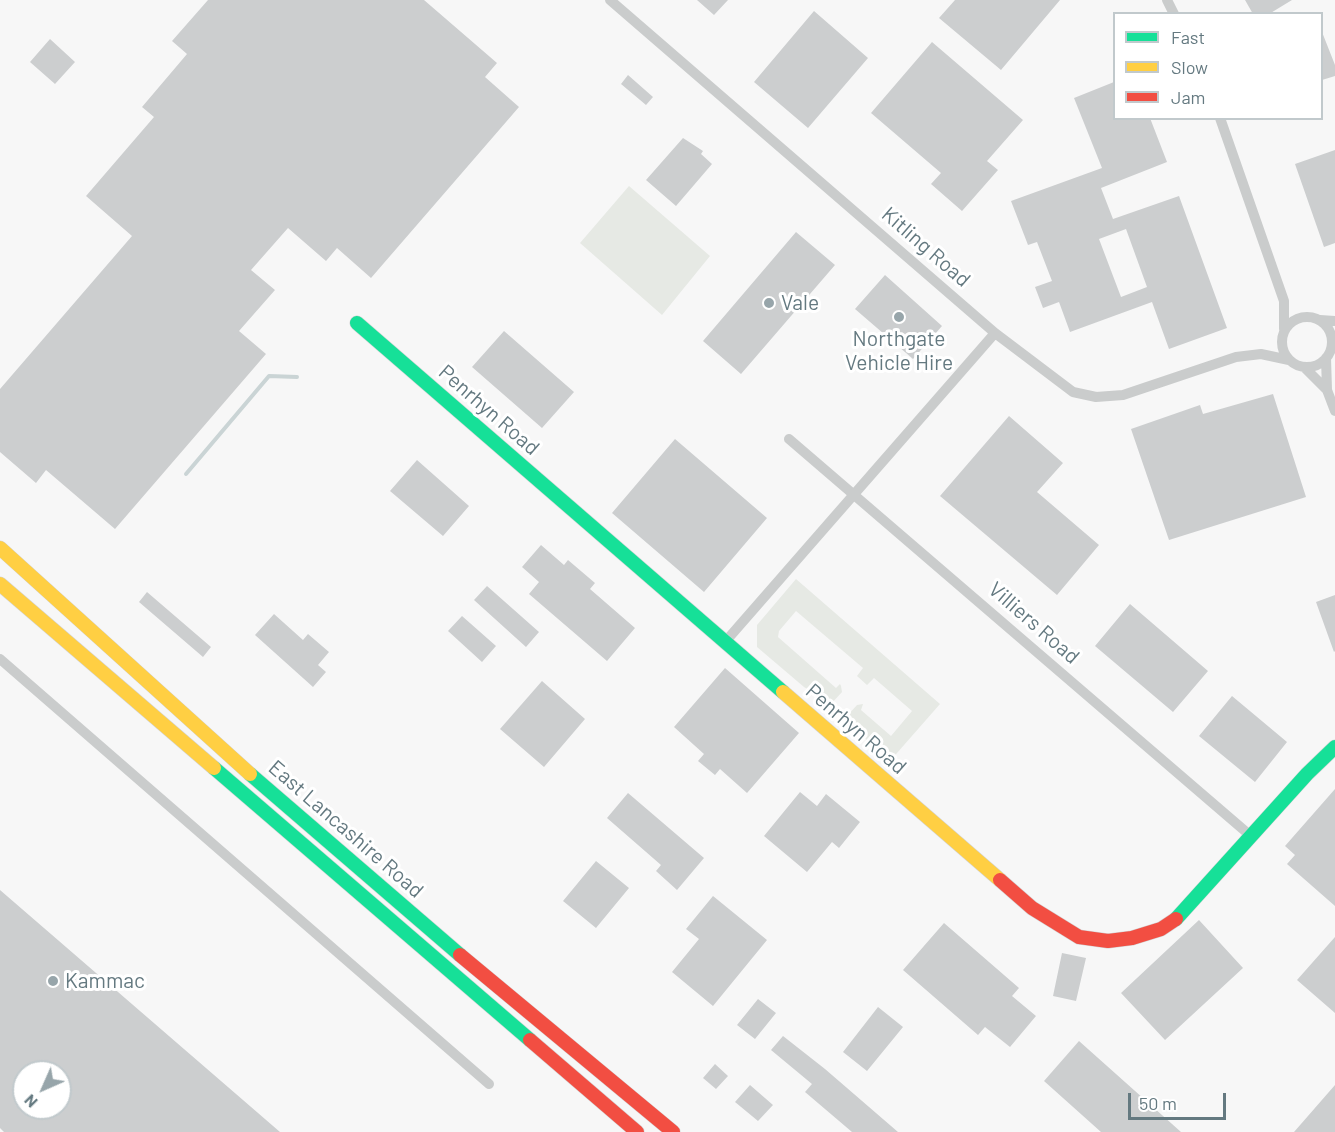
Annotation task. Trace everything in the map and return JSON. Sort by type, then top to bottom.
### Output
[{"type":"main road","name":"Penrhyn Road","points":[[357,323],[1032,908],[1079,937],[1108,941],[1132,939],[1161,929],[1183,914],[1307,774],[1335,747]]},
{"type":"main road","name":"East Lancashire Road","points":[[0,548],[237,763],[523,1009],[673,1132]]},
{"type":"main road","name":"East Lancashire Road","points":[[0,584],[637,1132]]},
{"type":"street","name":"Kitling Road","points":[[610,0],[995,333],[1066,388],[1096,397],[1123,395],[1236,357],[1261,354],[1289,360]]},
{"type":"street","points":[[1221,120],[1284,301],[1282,345],[1289,360],[1304,367],[1327,390]]},
{"type":"street","points":[[1284,301],[1305,316],[1335,321]]},
{"type":"street","points":[[1261,354],[1290,323],[1305,316]]},
{"type":"street","points":[[1320,320],[1333,339],[1326,358],[1327,390],[1335,411]]},
{"type":"street","points":[[725,642],[995,333]]},
{"type":"street","points":[[1304,367],[1320,363],[1326,358]]},
{"type":"street","name":"Villiers Road","points":[[789,439],[1252,837]]},
{"type":"street","points":[[0,659],[489,1084]]},
{"type":"shaded area","points":[[629,186],[710,256],[662,315],[580,243]]},
{"type":"shaded area","points":[[796,579],[940,704],[890,761],[872,746],[846,717],[857,705],[863,704],[861,710],[891,736],[912,711],[874,678],[867,685],[857,676],[863,668],[796,611],[779,631],[778,637],[836,688],[840,684],[842,692],[831,704],[804,687],[757,647],[757,625]]},
{"type":"building","points":[[208,0],[424,0],[497,63],[485,77],[519,107],[371,278],[337,248],[326,261],[288,228],[251,270],[275,290],[239,331],[266,354],[115,529],[46,470],[36,483],[0,452],[0,389],[132,236],[86,196],[154,117],[142,107],[187,54],[172,41]]},
{"type":"building","points":[[697,0],[728,0],[714,15]]},
{"type":"building","points":[[955,0],[1060,0],[1001,70],[939,18]]},
{"type":"building","points":[[1245,0],[1292,0],[1272,12],[1252,12]]},
{"type":"building","points":[[814,11],[868,58],[808,128],[754,82]]},
{"type":"building","points":[[1323,35],[1335,65],[1335,76],[1323,80]]},
{"type":"building","points":[[50,39],[75,62],[55,84],[30,62]]},
{"type":"building","points":[[932,42],[1023,120],[987,161],[998,170],[962,211],[931,184],[941,173],[871,113]]},
{"type":"building","points":[[628,75],[653,97],[646,105],[621,84]]},
{"type":"building","points":[[1113,82],[1113,120],[1151,120],[1167,162],[1101,188],[1113,219],[1179,196],[1227,328],[1169,349],[1152,302],[1070,332],[1059,302],[1043,308],[1035,287],[1052,281],[1037,242],[1028,245],[1011,201],[1102,168],[1074,98]],"holes":[[[1126,229],[1147,287],[1121,297],[1099,239]]]},
{"type":"building","points":[[683,138],[703,151],[701,154],[712,164],[676,206],[646,180]]},
{"type":"building","points":[[1335,150],[1335,243],[1324,247],[1295,164]]},
{"type":"building","name":"Vale","points":[[796,232],[835,265],[741,374],[703,341]]},
{"type":"building","name":"Northgate Vehicle Hire","points":[[885,275],[942,326],[913,359],[855,309]]},
{"type":"building","points":[[504,331],[574,392],[542,428],[472,367]]},
{"type":"building","points":[[1273,394],[1306,497],[1169,540],[1131,429],[1200,405],[1203,414]]},
{"type":"building","points":[[1009,416],[1063,463],[1037,492],[1099,545],[1057,595],[940,496]]},
{"type":"building","points":[[675,439],[767,518],[704,592],[612,513]]},
{"type":"building","points":[[417,460],[469,506],[443,536],[390,491]]},
{"type":"building","points":[[541,545],[564,565],[568,560],[595,583],[590,589],[635,628],[607,661],[529,594],[539,582],[522,567]]},
{"type":"building","points":[[487,586],[539,632],[526,647],[474,600]]},
{"type":"building","points":[[147,592],[211,647],[203,657],[139,602]]},
{"type":"building","points":[[1335,595],[1335,651],[1334,652],[1316,602]]},
{"type":"building","points":[[1130,604],[1208,671],[1173,712],[1095,646]]},
{"type":"building","points":[[274,614],[303,640],[308,634],[329,652],[318,665],[326,672],[313,687],[255,635]]},
{"type":"building","points":[[462,616],[496,646],[482,662],[448,631]]},
{"type":"building","points":[[725,668],[799,733],[747,793],[720,769],[715,775],[698,761],[704,754],[674,727]]},
{"type":"building","points":[[542,681],[585,719],[544,767],[500,729]]},
{"type":"building","points":[[1232,696],[1287,742],[1255,782],[1199,736]]},
{"type":"building","points":[[1335,789],[1335,906],[1287,864],[1295,855],[1285,846]]},
{"type":"building","points":[[800,792],[817,806],[826,794],[860,822],[839,848],[832,842],[807,872],[764,836]]},
{"type":"building","points":[[628,793],[704,858],[677,890],[656,871],[661,865],[607,818]]},
{"type":"building","points":[[596,861],[629,888],[596,928],[563,901]]},
{"type":"building","name":"Kammac","points":[[0,890],[280,1132],[4,1132],[0,1128]]},
{"type":"building","points":[[713,896],[767,940],[713,1006],[672,972],[699,939],[686,929]]},
{"type":"building","points":[[1199,920],[1243,968],[1165,1040],[1121,993]]},
{"type":"building","points":[[944,923],[1019,988],[1012,996],[1036,1016],[1010,1047],[985,1027],[978,1035],[903,970]]},
{"type":"building","points":[[1335,937],[1335,1013],[1297,980]]},
{"type":"building","points":[[1062,953],[1086,958],[1076,1001],[1053,996]]},
{"type":"building","points":[[758,999],[776,1013],[755,1039],[737,1025]]},
{"type":"building","points":[[878,1007],[903,1027],[867,1071],[843,1052]]},
{"type":"building","points":[[783,1036],[898,1132],[852,1132],[805,1092],[812,1084],[771,1050]]},
{"type":"building","points":[[1079,1041],[1181,1132],[1101,1132],[1044,1081]]},
{"type":"building","points":[[715,1064],[728,1076],[716,1089],[703,1078]]},
{"type":"building","points":[[750,1085],[773,1105],[758,1121],[735,1102]]},
{"type":"building","points":[[1335,1085],[1335,1132],[1294,1132]]},
{"type":"waterway","points":[[186,474],[269,376],[297,377]]},
{"type":"traffic: fast","points":[[357,323],[783,692]]},
{"type":"traffic: fast","points":[[1176,919],[1307,774],[1335,747]]},
{"type":"traffic: fast","points":[[214,768],[530,1040]]},
{"type":"traffic: fast","points":[[250,774],[460,955]]},
{"type":"traffic: slow","points":[[0,548],[250,774]]},
{"type":"traffic: slow","points":[[0,584],[214,768]]},
{"type":"traffic: slow","points":[[783,692],[1000,880]]},
{"type":"traffic: jam","points":[[1000,880],[1032,908],[1079,937],[1108,941],[1132,938],[1161,929],[1176,919]]},
{"type":"traffic: jam","points":[[460,955],[673,1132]]},
{"type":"traffic: jam","points":[[530,1040],[637,1132]]},
{"type":"place","name":"Vale","points":[[769,303]]},
{"type":"place","name":"Northgate Vehicle Hire","points":[[899,317]]},
{"type":"place","name":"Kammac","points":[[53,981]]}]
